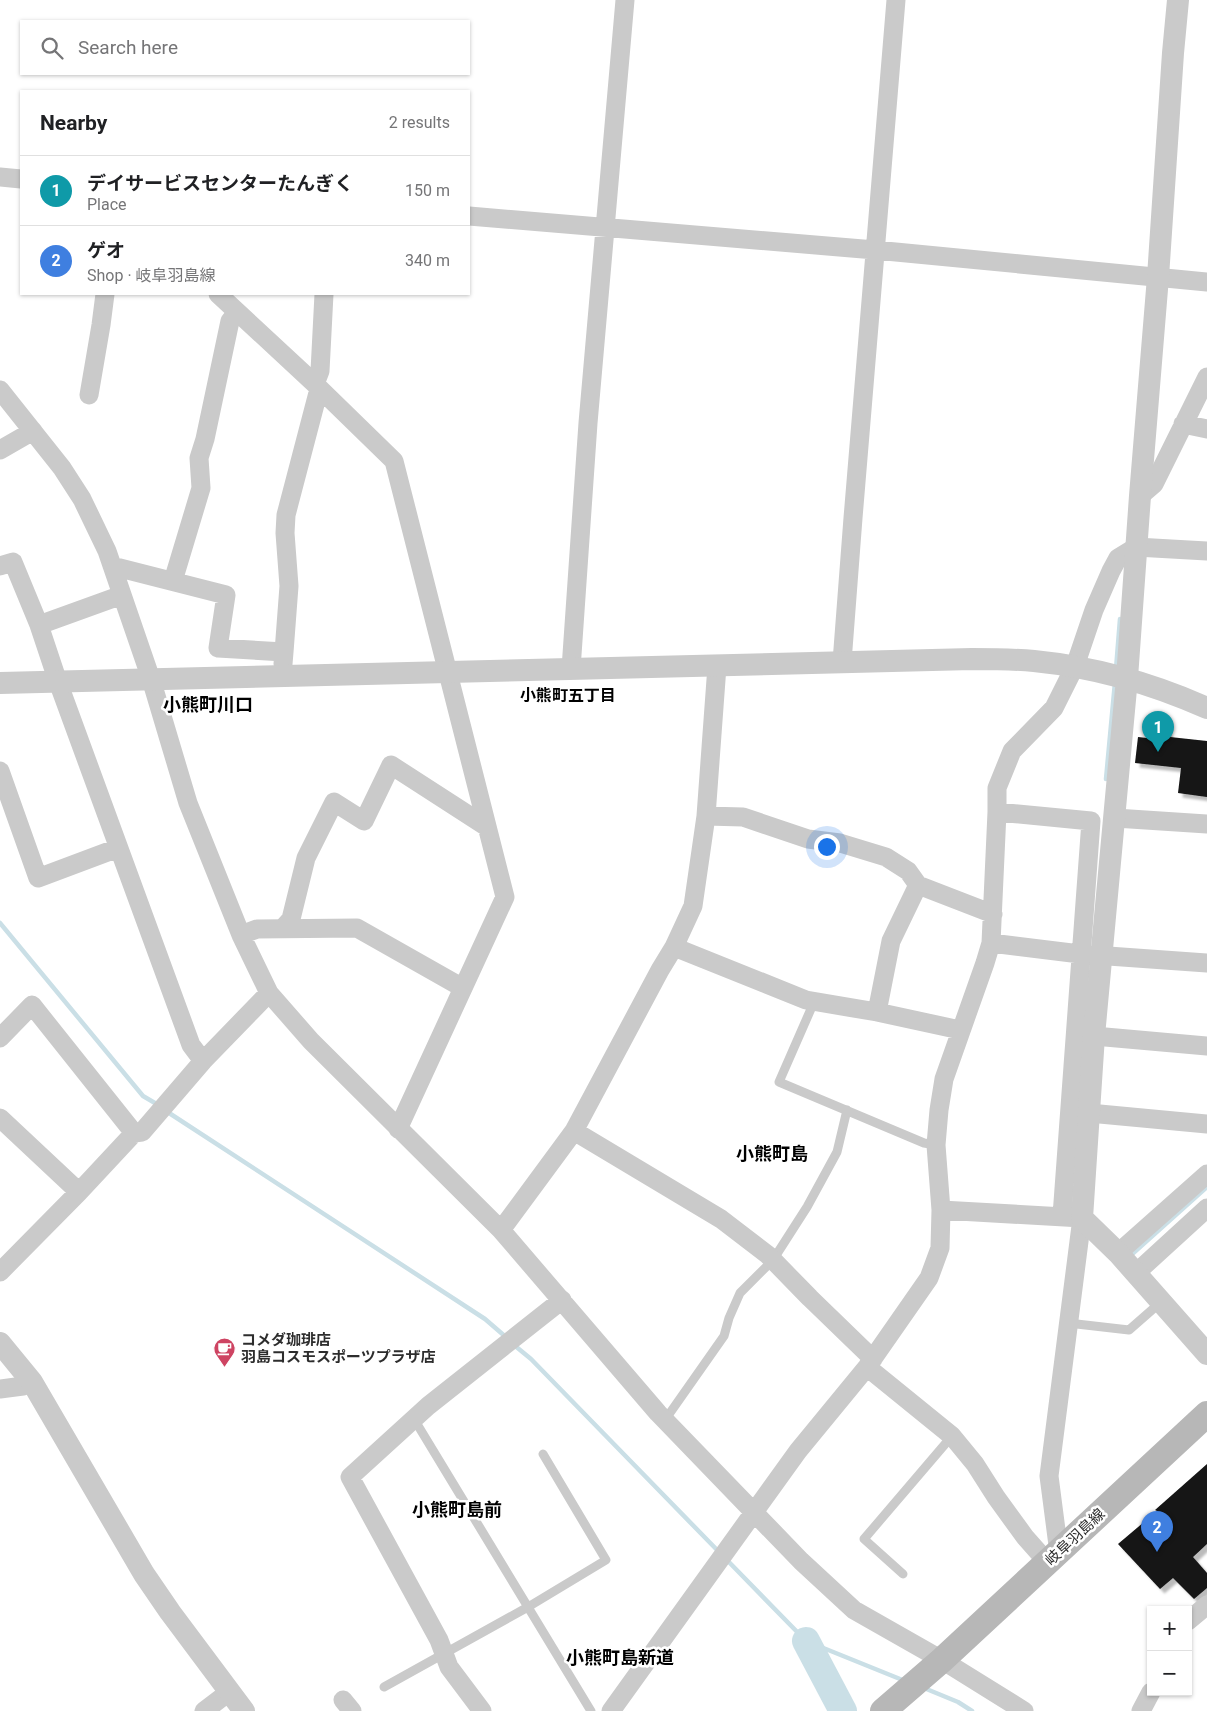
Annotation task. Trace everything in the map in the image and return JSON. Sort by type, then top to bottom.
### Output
[{"type":"main road","name":"岐阜羽島線","points":[[893,1705],[1207,1414]]},
{"type":"street","points":[[572,669],[588,423],[625,0]]},
{"type":"street","points":[[842,662],[896,0]]},
{"type":"street","points":[[1053,1558],[1049,1476],[1068,1323],[1072,1217],[1091,954],[1105,821],[1127,678],[1178,0]]},
{"type":"street","points":[[0,177],[20,179]]},
{"type":"street","points":[[470,216],[875,250],[1207,282]]},
{"type":"street","points":[[89,395],[105,295]]},
{"type":"street","points":[[219,295],[394,461],[504,896],[398,1129]]},
{"type":"street","points":[[282,676],[289,586],[285,532],[286,515],[320,371],[324,295]]},
{"type":"street","points":[[173,582],[201,488],[199,458],[206,438],[230,321],[237,312]]},
{"type":"street","points":[[1140,496],[1154,484],[1207,377]]},
{"type":"street","points":[[0,390],[62,468],[82,499],[107,551],[151,679],[188,803],[241,935],[269,993],[311,1041],[501,1230],[664,1420],[753,1513],[854,1610],[936,1665],[1024,1711]]},
{"type":"street","points":[[1183,424],[1207,429]]},
{"type":"street","points":[[0,450],[33,430]]},
{"type":"street","points":[[612,1711],[798,1451],[870,1363],[930,1278],[940,1248],[941,1210],[936,1145],[938,1110],[944,1079],[991,943],[997,788],[1012,751],[1054,708],[1075,666],[1094,610],[1110,571],[1118,558],[1136,548],[1207,551]]},
{"type":"street","points":[[0,566],[12,562],[38,625],[191,1045],[202,1061]]},
{"type":"street","points":[[112,566],[226,595],[218,648],[284,652]]},
{"type":"street","points":[[38,625],[122,595]]},
{"type":"street","points":[[0,684],[842,662],[972,659],[1032,660],[1075,666],[1127,678],[1174,693],[1207,708]]},
{"type":"street","points":[[501,1230],[574,1131],[674,947],[694,906],[706,816],[717,666]]},
{"type":"street","points":[[282,929],[291,919],[306,858],[334,802],[364,820],[391,765],[487,827]]},
{"type":"street","points":[[0,771],[38,878],[118,848]]},
{"type":"street","points":[[997,812],[1105,821],[1207,824]]},
{"type":"street","points":[[706,816],[743,817],[808,839],[840,843],[886,857],[908,871],[918,885],[992,914]]},
{"type":"street","points":[[877,1012],[891,941],[918,885]]},
{"type":"street","points":[[241,935],[257,929],[357,928],[462,988]]},
{"type":"street","points":[[991,943],[1091,954],[1207,963]]},
{"type":"street","points":[[674,947],[806,1000],[877,1012],[960,1030]]},
{"type":"street","points":[[1072,1217],[1089,1113],[1081,1081],[1094,1036],[1091,954]]},
{"type":"street","points":[[0,1272],[141,1129],[202,1061],[269,993]]},
{"type":"street","points":[[0,1038],[32,1006],[141,1129]]},
{"type":"street","points":[[1094,1036],[1207,1046]]},
{"type":"street","points":[[1089,1113],[1207,1124]]},
{"type":"street","points":[[0,1118],[79,1192]]},
{"type":"street","points":[[574,1131],[721,1219],[774,1260],[870,1363],[952,1436],[975,1464],[996,1498],[1025,1537],[1053,1558]]},
{"type":"street","points":[[1118,1253],[1207,1174]]},
{"type":"street","points":[[1136,1273],[1207,1208]]},
{"type":"street","points":[[941,1210],[1072,1217],[1118,1253],[1207,1354]]},
{"type":"street","points":[[482,1711],[449,1667],[444,1652],[350,1477],[428,1406],[562,1300]]},
{"type":"street","points":[[0,1343],[32,1382],[144,1574],[244,1711]]},
{"type":"street","points":[[0,1389],[23,1386],[32,1382]]},
{"type":"street","points":[[1192,1618],[1207,1605]]},
{"type":"street","points":[[204,1711],[229,1692]]},
{"type":"street","points":[[1141,1711],[1149,1696]]},
{"type":"lane","points":[[814,1002],[778,1082],[924,1143],[936,1145]]},
{"type":"lane","points":[[664,1420],[724,1336],[728,1318],[740,1293],[774,1260],[807,1207],[837,1152],[847,1110]]},
{"type":"lane","points":[[1068,1323],[1129,1330],[1161,1302]]},
{"type":"lane","points":[[414,1419],[591,1711]]},
{"type":"lane","points":[[903,1574],[864,1539],[952,1436]]},
{"type":"lane","points":[[384,1687],[528,1607],[606,1560],[543,1454]]},
{"type":"building","points":[[1157,724],[1164,724],[1170,737],[1207,741],[1207,797],[1178,793],[1181,768],[1135,763],[1138,737],[1147,738]]},
{"type":"building","points":[[1207,1464],[1207,1544],[1193,1557],[1207,1573],[1207,1588],[1194,1599],[1173,1578],[1160,1589],[1118,1544],[1157,1511],[1155,1510]]},
{"type":"waterway","points":[[1116,669],[1120,619]]},
{"type":"waterway","points":[[1106,779],[1115,682]]},
{"type":"waterway","points":[[0,923],[143,1096],[160,1106]]},
{"type":"waterway","points":[[166,1111],[485,1319],[507,1338]]},
{"type":"waterway","points":[[1130,1256],[1207,1187]]},
{"type":"waterway","points":[[514,1345],[531,1359],[720,1553]]},
{"type":"waterway","points":[[725,1558],[806,1641],[905,1681]]},
{"type":"waterway","points":[[806,1641],[843,1711]]},
{"type":"waterway","points":[[924,1688],[958,1702],[972,1711]]},
{"type":"place","name":"デイサービスセンターたんぎく","points":[[1158,752]]},
{"type":"place","name":"コメダ珈琲店 羽島コスモスポーツプラザ店","points":[[225,1368]]},
{"type":"place","name":"ゲオ","points":[[1157,1552]]},
{"type":"district","name":"小熊町五丁目","points":[[568,695]]},
{"type":"district","name":"小熊町川口","points":[[208,704]]},
{"type":"district","name":"小熊町島","points":[[772,1153]]},
{"type":"district","name":"小熊町島前","points":[[457,1509]]},
{"type":"district","name":"小熊町島新道","points":[[620,1657]]}]
